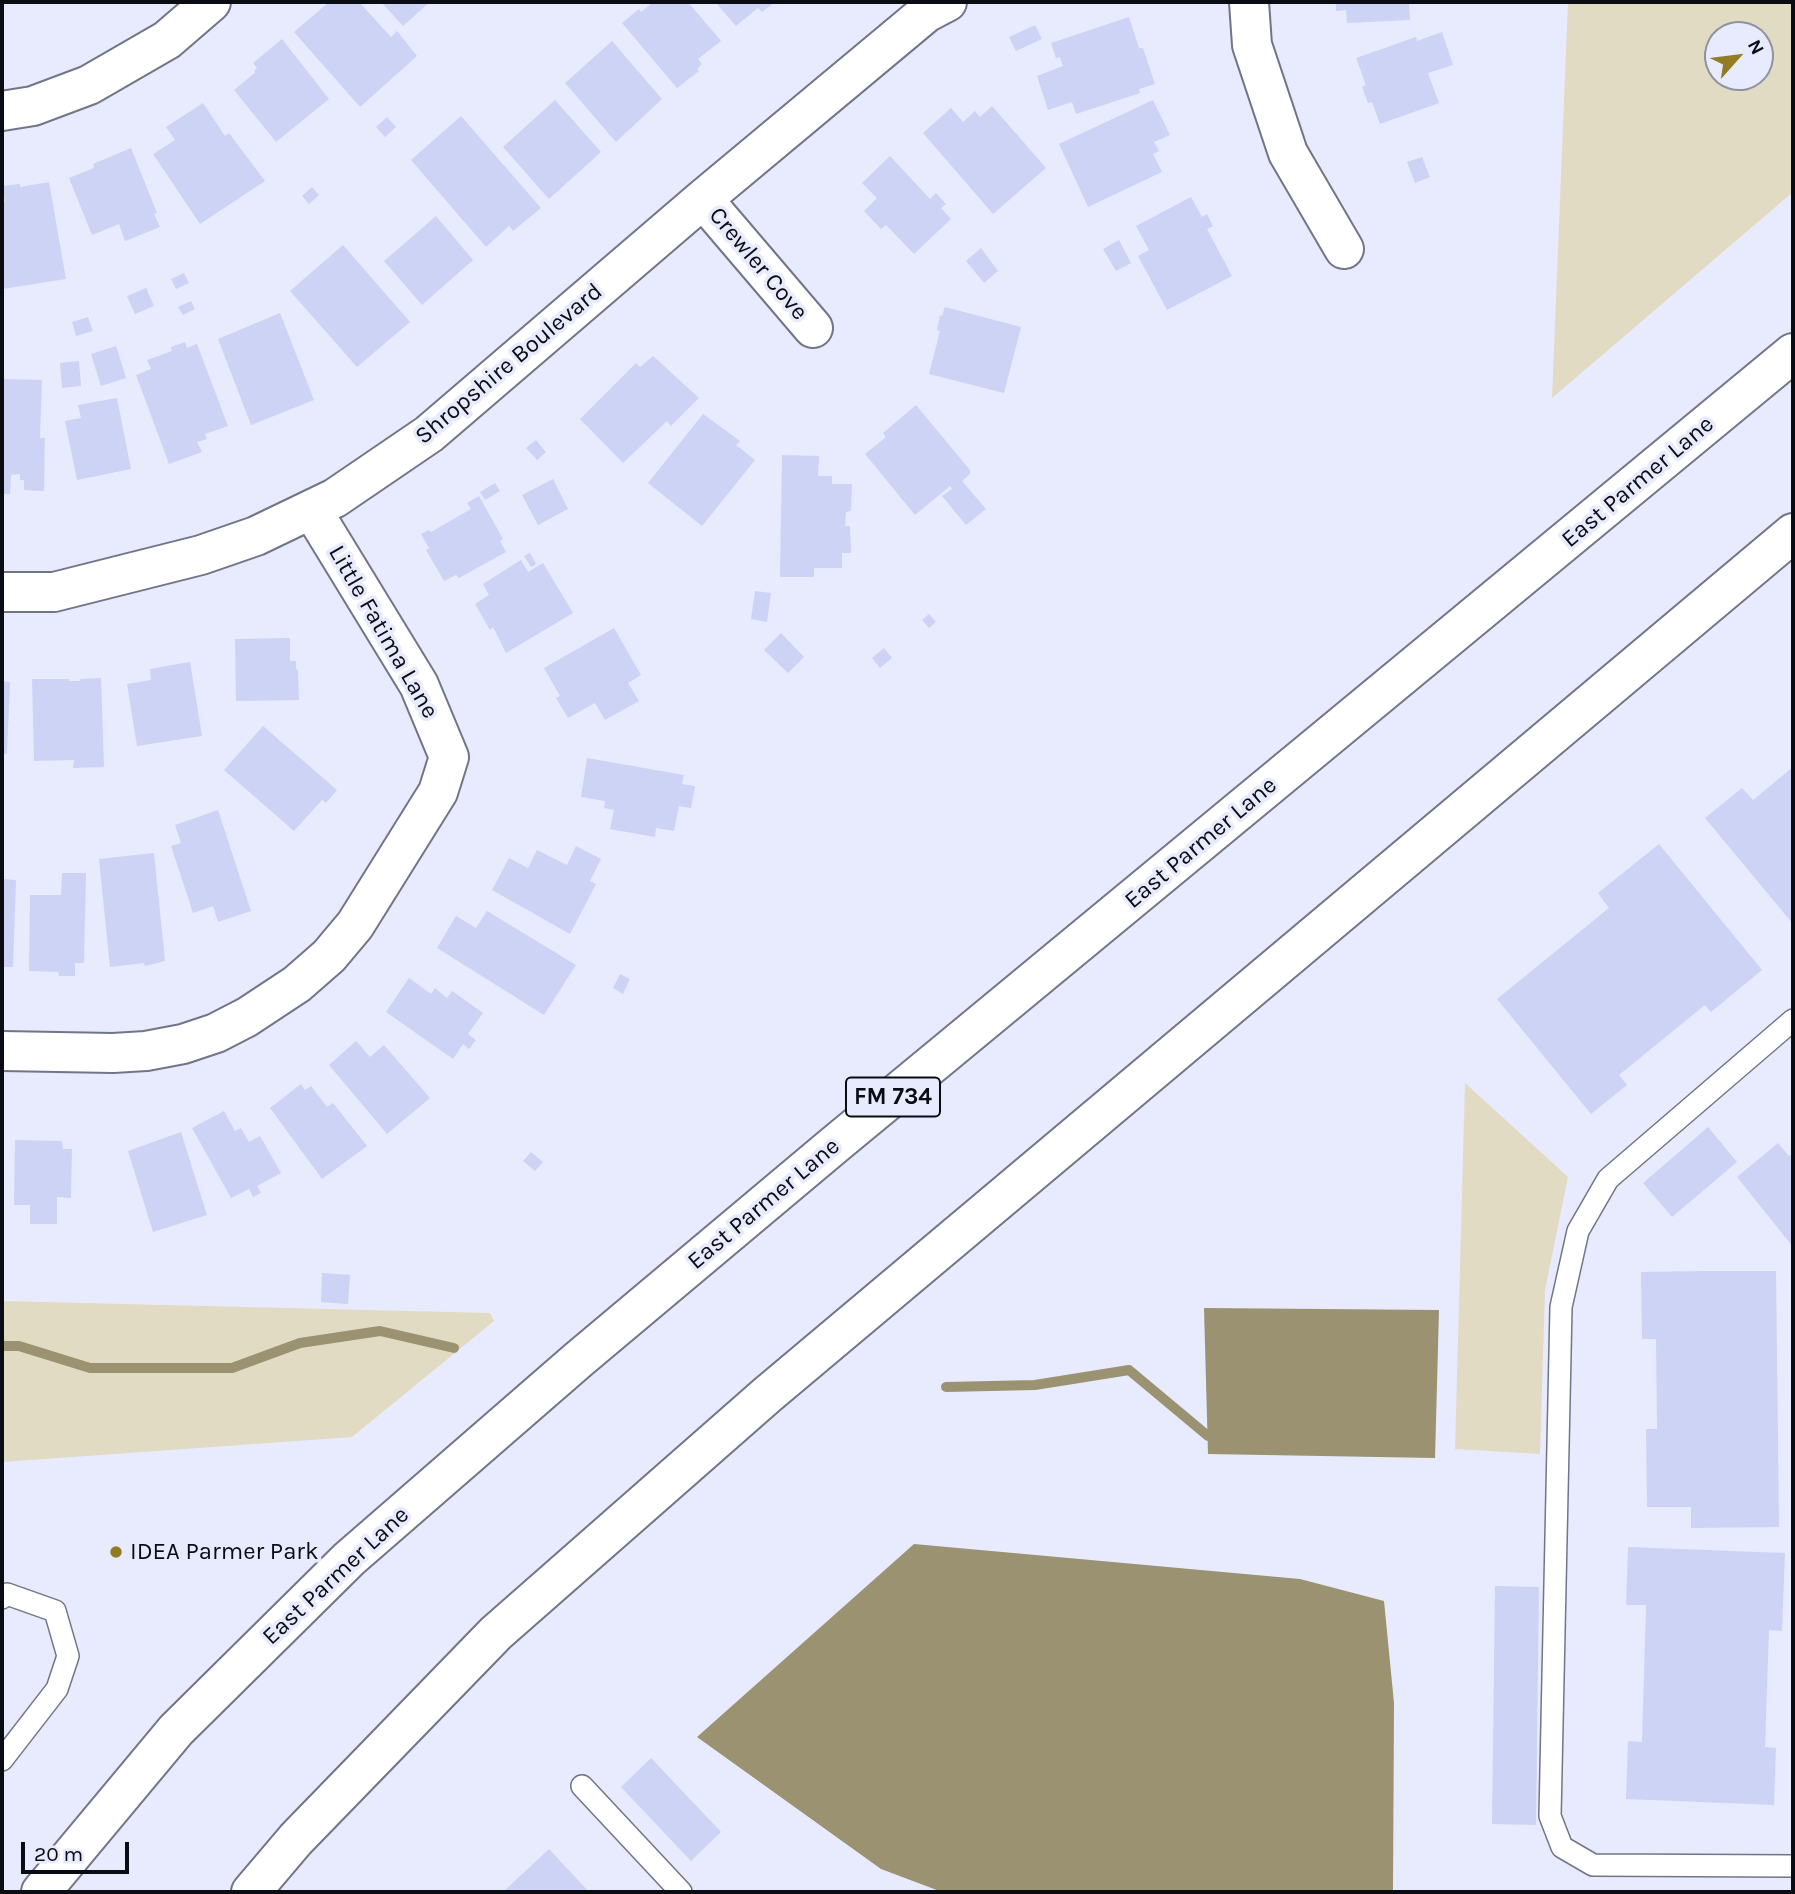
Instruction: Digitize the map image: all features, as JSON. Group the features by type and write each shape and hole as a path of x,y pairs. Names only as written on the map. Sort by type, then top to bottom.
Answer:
{"main road":[{"path":"2,111 33,106 89,85 167,40 211,2"},
{"name":"Shropshire Boulevard","path":"2,592 54,592 201,555 256,536 312,510 366,478 429,434 703,199 926,13 947,2"},
{"path":"1249,2 1252,45 1288,153 1344,249"},
{"name":"Crewler Cove","path":"703,199 813,328"},
{"name":"East Parmer Lane","path":"41,1892 176,1730 349,1559 578,1360 833,1146 1793,353"},
{"name":"Little Fatima Lane","path":"2,1051 146,1051 183,1044 216,1033 256,1012 329,956 355,925 438,792 449,757 419,685 312,510"},
{"path":"251,1892 296,1839 496,1633 767,1395 1793,533"}],"lane":[{"path":"1793,1020 1608,1179 1578,1231 1561,1307 1550,1815 1562,1847 1593,1865 1793,1866"},
{"path":"2,1598 7,1594 55,1611 68,1656 57,1689 2,1760"},
{"path":"582,1786 681,1892"}],"shaded area":[{"path":"1568,2 1793,2 1793,192 1552,398"},
{"path":"1465,1083 1568,1177 1545,1290 1540,1454 1455,1449"},
{"path":"2,1301 490,1313 494,1321 352,1437 2,1462"},
{"path":"1204,1308 1439,1310 1435,1458 1208,1454"},
{"path":"914,1544 1300,1579 1384,1601 1394,1703 1393,1892 942,1892 881,1869 697,1737"}],"building":[{"path":"329,2 359,2 391,37 397,31 417,56 360,107 294,32"},
{"path":"381,2 430,2 403,26"},
{"path":"653,2 688,2 721,41 698,59 702,64 697,69 699,71 677,88 622,23"},
{"path":"715,2 775,2 762,12 758,8 736,26"},
{"path":"1336,2 1409,2 1410,20 1347,23 1346,10 1336,11"},
{"path":"1129,17 1155,84 1139,89 1140,93 1076,114 1072,102 1048,110 1037,76 1063,66 1060,57 1056,58 1051,43"},
{"path":"1035,25 1042,39 1016,51 1009,37"},
{"path":"1442,32 1453,65 1428,73 1439,103 1380,124 1372,102 1368,103 1362,87 1366,85 1356,58 1416,37 1417,41"},
{"path":"282,39 329,99 276,142 234,90 256,72 254,71 257,68 253,63"},
{"path":"612,41 662,99 616,142 565,83"},
{"path":"555,100 601,152 549,199 503,147"},
{"path":"1153,100 1170,135 1154,142 1159,151 1153,154 1162,172 1088,207 1059,144"},
{"path":"203,103 225,136 229,133 265,181 200,224 153,154 175,140 166,127"},
{"path":"992,106 1046,168 993,214 923,133 951,108 963,122 975,111 980,117"},
{"path":"461,116 541,208 513,231 509,226 486,247 411,160"},
{"path":"387,117 396,127 385,137 376,127"},
{"path":"131,148 160,227 125,241 119,224 92,235 69,178 94,168 93,164"},
{"path":"890,156 930,199 936,193 946,204 941,208 951,219 914,254 886,225 881,229 864,211 877,198 862,183"},
{"path":"1422,157 1430,177 1415,183 1407,162"},
{"path":"49,182 66,279 2,289 2,203 5,202 2,186 20,184 20,187"},
{"path":"312,187 319,195 309,204 302,196"},
{"path":"1191,197 1202,217 1207,214 1213,226 1207,229 1232,276 1167,310 1138,256 1149,250 1136,226"},
{"path":"436,216 473,260 422,305 384,261"},
{"path":"1119,240 1131,263 1116,271 1103,249"},
{"path":"343,245 410,322 357,367 290,291"},
{"path":"981,248 998,271 984,283 966,261"},
{"path":"184,273 189,283 176,289 171,279"},
{"path":"146,288 154,306 135,314 127,296"},
{"path":"191,301 195,309 183,315 178,307"},
{"path":"945,307 1021,327 1004,393 929,374 940,331 937,330 940,315 942,316"},
{"path":"280,313 314,400 251,425 218,339"},
{"path":"88,317 93,331 76,336 72,322"},
{"path":"185,342 187,348 197,344 228,426 205,434 207,439 197,442 202,452 169,464 136,375 151,369 147,360 172,351 171,347"},
{"path":"116,346 126,378 101,386 91,354"},
{"path":"653,356 699,398 671,426 667,421 623,463 580,419 636,363 640,367"},
{"path":"79,361 81,386 62,388 60,363"},
{"path":"2,379 42,380 40,438 45,438 44,491 24,490 24,480 20,480 20,474 11,475 10,494 2,494"},
{"path":"117,398 131,469 77,480 65,421 81,418 78,405"},
{"path":"916,405 970,470 970,474 962,481 986,509 966,525 942,496 952,489 950,486 915,515 865,454 886,437 883,433"},
{"path":"703,414 740,441 736,445 755,460 702,526 648,483"},
{"path":"536,440 546,452 537,460 526,448"},
{"path":"782,455 819,456 818,476 832,476 832,484 852,484 851,511 846,512 845,526 850,526 851,553 842,553 842,568 814,568 814,577 780,577"},
{"path":"553,479 568,509 538,525 522,495"},
{"path":"495,483 500,491 485,500 480,492"},
{"path":"479,496 503,539 500,541 506,552 459,578 456,575 444,581 426,550 429,548 421,534 429,530 431,532 471,509 467,503"},
{"path":"530,553 536,564 531,567 524,556"},
{"path":"521,560 528,572 543,563 573,613 506,653 493,627 490,630 475,604 489,595 483,584"},
{"path":"755,591 771,593 767,622 751,619"},
{"path":"929,614 936,622 929,628 922,620"},
{"path":"614,628 641,675 628,683 639,701 605,720 595,703 568,718 556,698 560,696 544,668"},
{"path":"781,633 804,657 788,673 764,650"},
{"path":"290,638 290,661 296,661 298,670 299,700 236,701 235,639"},
{"path":"884,648 892,658 880,668 872,658"},
{"path":"190,662 202,736 137,746 127,684 151,680 150,669"},
{"path":"101,678 104,767 73,768 74,760 34,761 32,679 80,681"},
{"path":"2,681 10,682 7,753 4,754 2,753"},
{"path":"263,726 337,790 326,803 322,800 294,831 224,770"},
{"path":"587,758 684,775 682,784 695,786 691,808 679,806 674,831 656,828 655,837 610,829 614,810 604,808 605,801 581,797"},
{"path":"1793,767 1793,924 1705,818 1742,788 1753,800"},
{"path":"218,810 251,911 218,922 213,906 193,913 171,846 181,843 175,825"},
{"path":"1659,844 1762,970 1711,1012 1705,1005 1619,1075 1627,1085 1591,1114 1497,999 1609,908 1598,893"},
{"path":"576,846 601,859 590,881 596,884 570,934 492,890 509,858 528,868 537,850 567,865"},
{"path":"154,853 165,961 145,966 144,963 110,967 99,859"},
{"path":"62,873 86,873 84,963 75,963 75,976 59,976 58,972 29,971 30,895 61,895"},
{"path":"2,879 16,880 13,967 2,967"},
{"path":"487,911 576,965 544,1015 437,948 456,916 476,928"},
{"path":"620,974 630,979 623,994 613,988"},
{"path":"409,978 431,994 435,988 447,998 452,991 483,1013 468,1034 476,1040 469,1049 463,1044 453,1059 386,1012"},
{"path":"356,1041 370,1057 384,1045 430,1098 387,1134 329,1065"},
{"path":"301,1084 305,1090 311,1086 327,1107 333,1103 367,1146 322,1179 270,1108"},
{"path":"224,1111 235,1131 241,1128 249,1142 260,1136 281,1173 257,1186 261,1193 253,1197 249,1189 231,1198 192,1128"},
{"path":"1708,1127 1737,1162 1672,1217 1643,1183"},
{"path":"181,1132 207,1215 153,1232 128,1151"},
{"path":"15,1140 62,1141 63,1149 72,1149 71,1198 57,1197 57,1224 30,1224 30,1205 14,1205"},
{"path":"1778,1143 1789,1156 1793,1153 1793,1247 1737,1177"},
{"path":"531,1152 543,1162 535,1171 523,1161"},
{"path":"1776,1271 1779,1527 1691,1528 1691,1507 1647,1507 1646,1429 1657,1429 1656,1339 1642,1339 1641,1272"},
{"path":"322,1273 350,1275 348,1304 321,1302"},
{"path":"1628,1547 1785,1553 1782,1631 1769,1630 1765,1747 1776,1748 1774,1805 1626,1799 1628,1741 1642,1742 1646,1605 1626,1605"},
{"path":"1495,1586 1539,1587 1536,1825 1492,1824"},
{"path":"651,1758 721,1832 691,1861 621,1787"},
{"path":"549,1849 589,1892 503,1892"}],"waterway":[{"path":"2,1346 19,1346 90,1368 232,1368 300,1343 380,1331 454,1348"},
{"path":"946,1387 1035,1385 1129,1370 1208,1436"}],"place":[{"name":"IDEA Parmer Park","path":"116,1552"}]}
